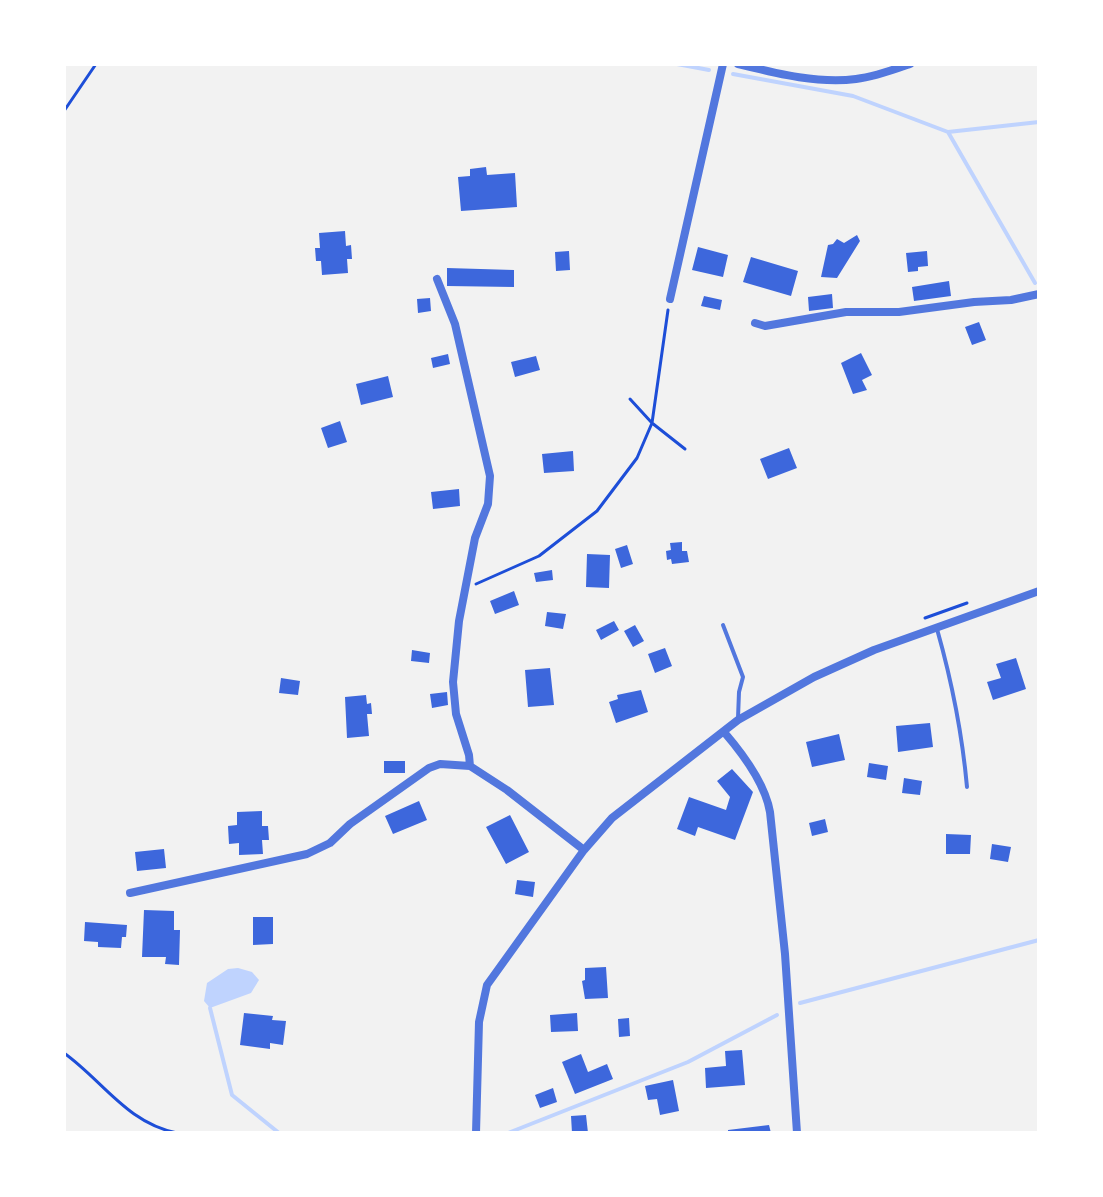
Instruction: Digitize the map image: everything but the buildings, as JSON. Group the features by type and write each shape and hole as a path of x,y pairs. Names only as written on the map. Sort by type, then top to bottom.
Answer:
{"street":[{"path":"670,299 723,64"},
{"path":"738,64 821,80 842,80 859,79 910,64"},
{"path":"437,279 455,324 490,476 488,504 475,538 465,590 453,682 456,714 470,766"},
{"path":"755,323 765,326 846,312 899,312 1039,294"},
{"path":"476,1133 479,1022 487,985 584,850 612,818 738,720 814,677 936,626 1039,591"},
{"path":"724,732 740,751 768,802 770,812 785,954 797,1133"},
{"path":"130,893 307,854 330,843 350,824 429,768 440,764 470,766 507,790 584,850"}],"lane":[{"path":"723,625 743,677 738,720"},
{"path":"936,626 954,687 967,787"}],"path":[{"path":"64,111 96,64"},
{"path":"465,590 539,556 597,511 637,458 652,423 670,299"},
{"path":"630,399 652,423 685,449"},
{"path":"64,1053 122,1105 155,1129 177,1133"}],"water":[{"path":"228,969 252,972 259,980 251,993 210,1008 204,1001 207,983"}],"waterway":[{"path":"677,64 709,70"},
{"path":"733,74 853,96 948,132 1035,283"},
{"path":"948,132 1039,122"},
{"path":"800,1003 1039,940"},
{"path":"210,1008 232,1095 279,1133"},
{"path":"508,1133 688,1062 777,1015"}]}
